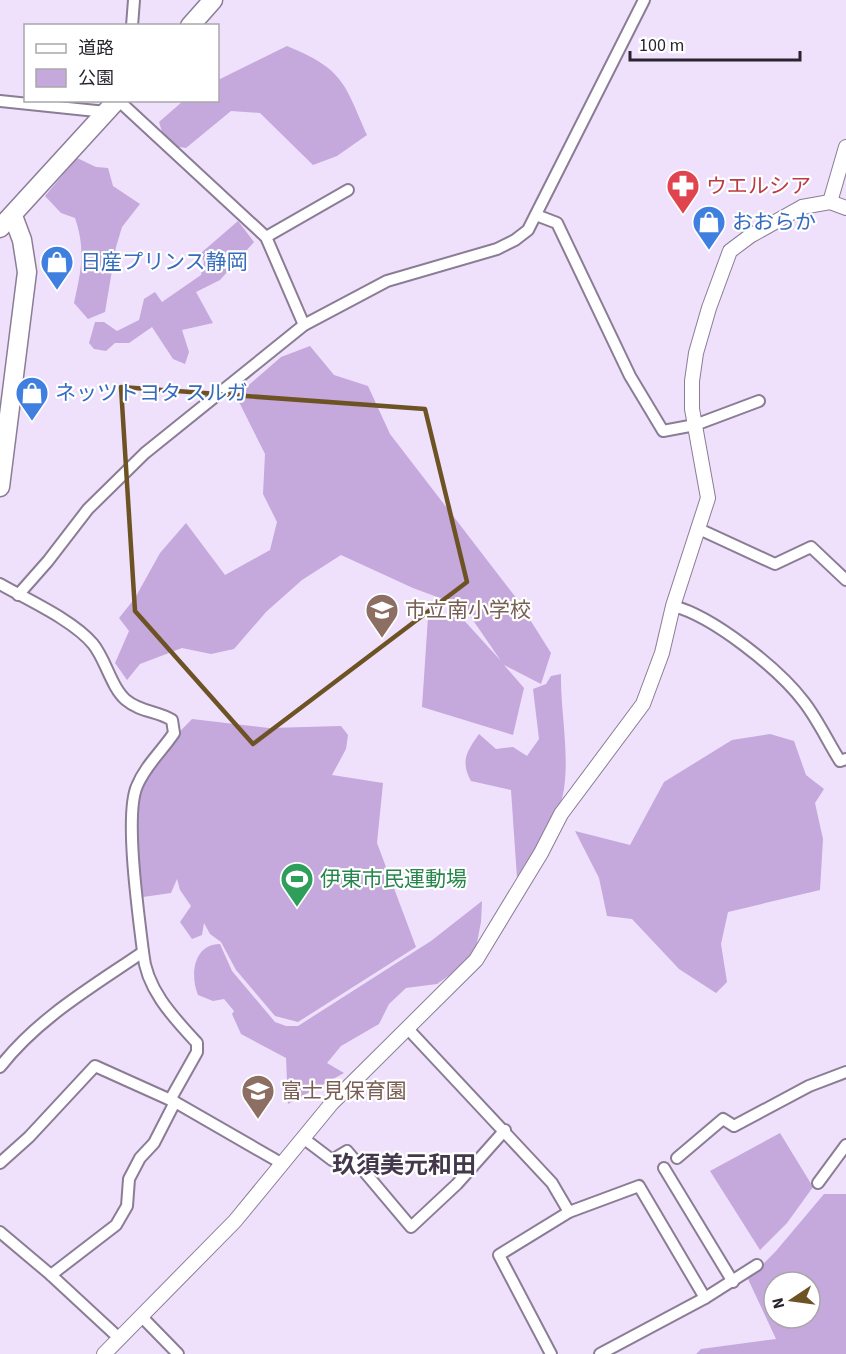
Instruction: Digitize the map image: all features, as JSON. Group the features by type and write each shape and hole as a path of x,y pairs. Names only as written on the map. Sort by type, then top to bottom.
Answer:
{"highway":[{"path":"192,24 213,0"},
{"path":"0,487 27,272 22,240 4,220 107,105"}],"street":[{"path":"132,24 134,0"},
{"path":"18,594 48,561 88,509 145,453 304,325 387,281 497,249 528,230 605,82 644,0"},
{"path":"0,101 24,102"},
{"path":"27,102 107,105 266,237 304,325"},
{"path":"830,202 846,147"},
{"path":"266,237 348,190"},
{"path":"104,1354 235,1221 333,1103 476,960 541,853 561,814 643,704 662,653 673,606 708,498 695,425 692,381 696,353 730,252 750,236 802,207 830,202 846,208"},
{"path":"536,215 557,223 630,376 663,431 695,425 759,401"},
{"path":"699,530 775,564 811,547 846,580"},
{"path":"0,584 84,634 95,647 125,699 145,711 163,714 172,720 174,733 153,759 136,788 133,834 144,964 167,1010 197,1043 198,1052 154,1143 140,1158 129,1179 127,1206 116,1225 51,1275"},
{"path":"673,606 687,609 715,624 780,676 805,704 844,763"},
{"path":"0,1067 16,1046 47,1018 143,952"},
{"path":"408,1029 505,1130 552,1183 569,1212"},
{"path":"0,1163 29,1137 95,1065 173,1101 281,1163"},
{"path":"677,1158 723,1119 734,1126 809,1086 846,1072"},
{"path":"303,1138 332,1160 347,1151 411,1227 457,1184 505,1130"},
{"path":"818,1184 846,1145"},
{"path":"664,1168 733,1282"},
{"path":"551,1354 499,1255 569,1212 639,1186 705,1298"},
{"path":"0,1232 51,1275 119,1338"},
{"path":"600,1354 705,1298 757,1265"},
{"path":"141,1316 178,1354"}],"highlighted area":[{"path":"121,387 425,409 467,582 253,744 135,611"}],"green space":[{"path":"287,46 306,54 331,70 353,102 367,135 337,156 313,165 260,113 231,111 186,148 166,145 159,122 182,102 219,102 219,80"},
{"path":"77,158 96,167 108,168 113,186 140,204 122,227 116,247 105,312 88,319 74,303 81,260 80,240 75,218 61,213 45,196"},
{"path":"238,221 254,242 220,280 196,292 213,323 182,330 189,352 185,364 173,359 152,327 129,343 115,343 106,351 94,349 89,343 95,322 104,322 117,331 139,320 144,299 155,292 162,302 201,275 204,262 201,253"},
{"path":"310,346 334,375 368,386 390,434 517,599 551,653 541,684 504,665 524,688 513,735 422,707 428,617 461,617 501,661 464,607 413,588 341,555 302,580 266,612 234,649 211,654 182,648 140,664 127,680 115,663 129,631 119,618 135,598 160,553 186,523 225,575 270,550 277,522 263,494 265,454 236,396 281,357"},
{"path":"561,674 566,762 563,796 549,829 517,878 511,790 471,781 466,768 466,756 479,734 496,749 513,747 527,756 539,739 533,689 546,684 551,676"},
{"name":"伊東市民運動場","path":"192,719 269,728 341,726 348,735 346,749 332,775 383,783 377,843 416,947 298,1022 275,1016 236,970 221,942 210,934 204,923 202,935 192,939 180,922 191,906 180,890 177,879 171,893 136,898 133,815 153,759"},
{"path":"770,734 794,741 806,775 824,789 815,803 823,839 820,890 728,912 721,944 727,982 716,993 679,969 632,919 607,916 599,878 575,831 630,845 664,782 732,740"},
{"path":"482,901 481,922 474,958 437,984 406,988 389,1004 379,1024 341,1046 327,1063 344,1073 288,1104 286,1058 241,1034 232,1014 234,1011 224,999 213,1001 198,995 194,971 199,955 211,945 220,944 232,971 275,1022 286,1026 298,1026 431,941"},
{"path":"780,1133 813,1187 787,1223 760,1250 710,1171"},
{"path":"824,1194 846,1194 846,1354 696,1354 701,1349 776,1339 772,1330 822,1330 822,1270 762,1270 762,1309 748,1279 776,1251"}],"place":[{"name":"ウエルシア","path":"683,215"},
{"name":"おおらか","path":"709,251"},
{"name":"日産プリンス静岡","path":"57,291"},
{"name":"ネッツトヨタ スルガ","path":"32,422"},
{"name":"市立南小学校","path":"382,639"},
{"name":"伊東市民運動場","path":"297,908"},
{"name":"富士見保育園","path":"258,1120"}],"district":[{"name":"玖須美元和田","path":"404,1165"}]}
